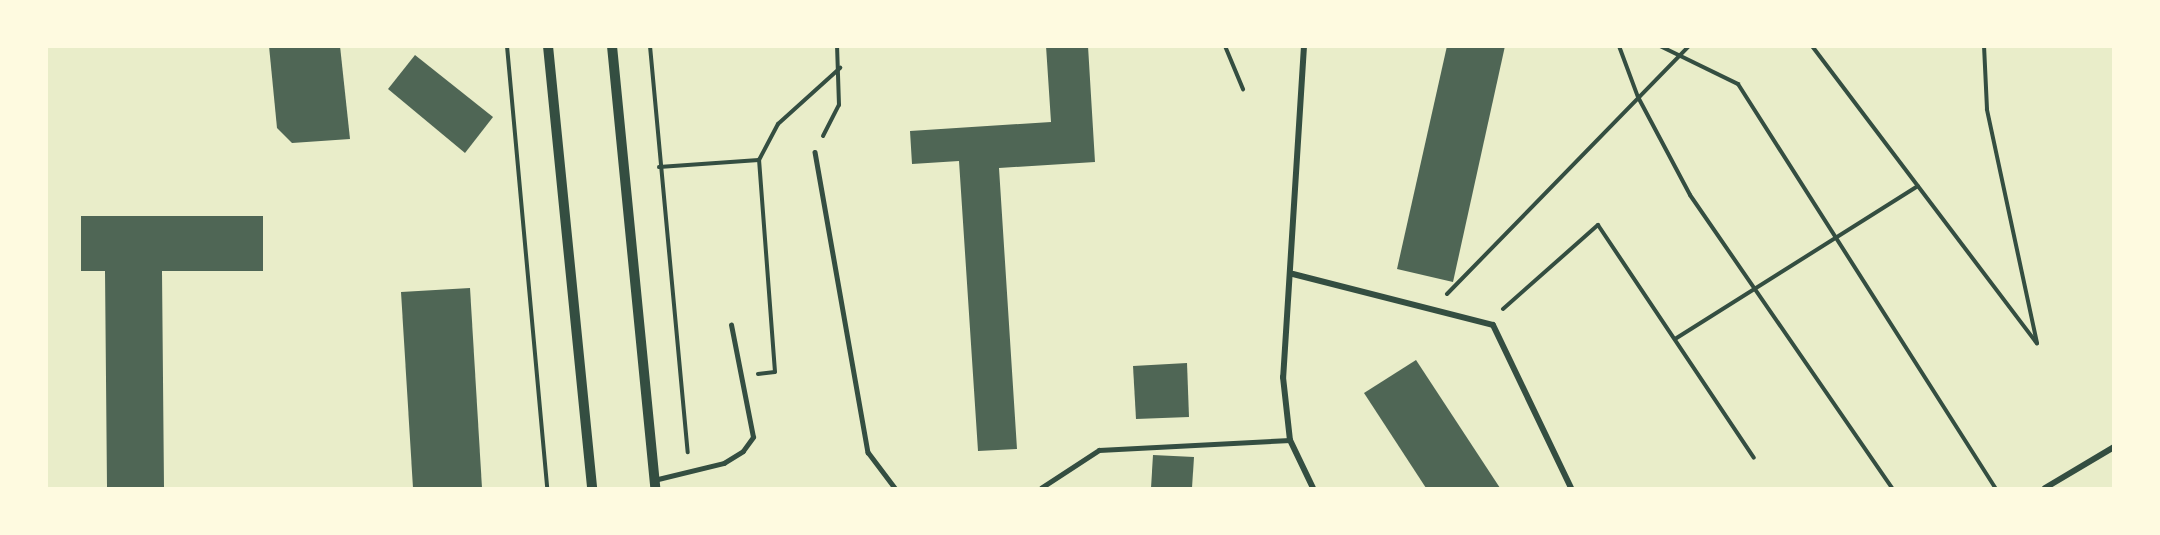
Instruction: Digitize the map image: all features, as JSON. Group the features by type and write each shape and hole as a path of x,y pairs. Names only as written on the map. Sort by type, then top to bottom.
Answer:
{"street":[{"path":"548,46 592,489"},
{"path":"612,46 654,484"},
{"path":"1304,46 1293,274 1283,377 1290,440 1312,489"},
{"path":"1293,274 1493,325 1513,363 1570,489"},
{"path":"2045,489 2114,447"}],"lane":[{"path":"814,152 868,452 895,489"},
{"path":"654,484 724,462 743,451 753,436 743,376 731,325"},
{"path":"1041,489 1099,450 1290,440"}],"path":[{"path":"507,46 547,489"},
{"path":"650,46 659,167 690,473"},
{"path":"814,152 839,105 840,68 837,46"},
{"path":"1225,46 1243,89"},
{"path":"1619,46 1638,97 1690,195 1758,288 1892,489"},
{"path":"1660,46 1738,84 1995,489"},
{"path":"1432,310 1689,46"},
{"path":"1812,46 2037,342 1991,131 1984,46"},
{"path":"743,376 775,372 759,160 778,124 840,68"},
{"path":"659,167 759,160"},
{"path":"1675,339 1837,240 1918,185"},
{"path":"1486,324 1598,225 1754,458"}],"building":[{"path":"269,46 340,46 350,139 292,143 277,128"},
{"path":"1046,46 1088,46 1095,162 999,168 1017,449 978,451 959,161 912,164 910,131 1051,122"},
{"path":"1447,46 1505,46 1453,282 1397,269"},
{"path":"415,55 493,117 465,153 388,89"},
{"path":"81,216 263,216 263,271 162,271 164,488 107,488 105,271 81,271"},
{"path":"470,288 482,488 413,488 401,292"},
{"path":"1416,360 1500,488 1426,488 1364,393"},
{"path":"1187,363 1189,417 1136,419 1133,366"},
{"path":"1153,455 1194,457 1192,488 1151,488"}]}
